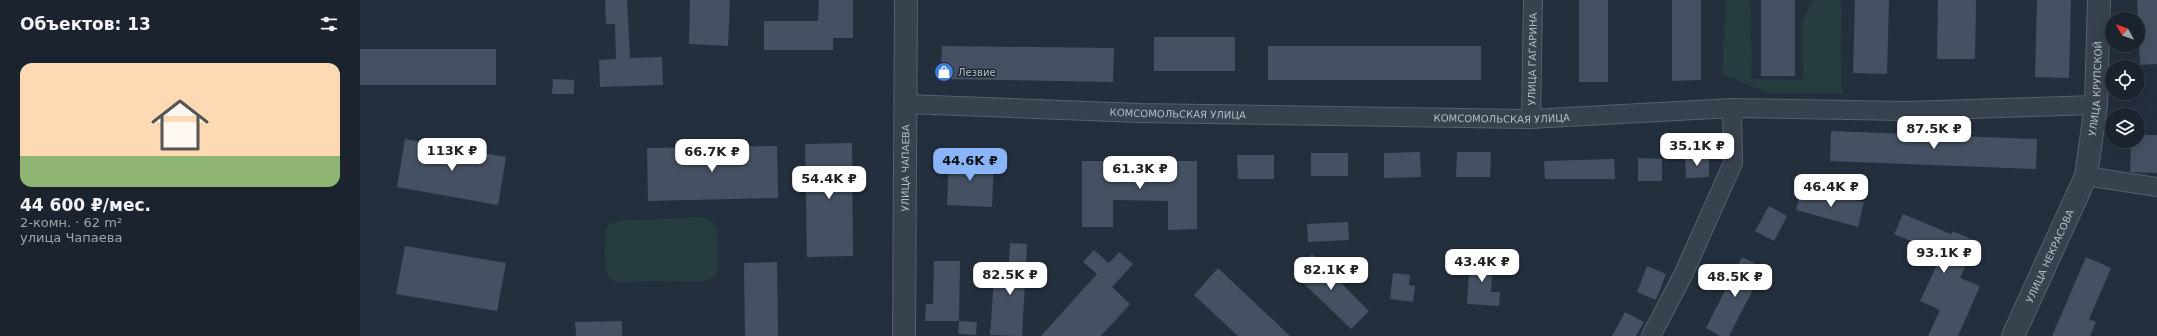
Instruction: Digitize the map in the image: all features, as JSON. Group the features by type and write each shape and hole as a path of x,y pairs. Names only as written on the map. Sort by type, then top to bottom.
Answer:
{"street":[{"name":"УЛИЦА ЧАПАЕВА","path":"904,336 906,0"},
{"name":"УЛИЦА ГАГАРИНА","path":"1531,119 1533,0"},
{"name":"УЛИЦА КРУПСКОЙ","path":"2086,176 2096,105 2099,0"},
{"name":"КОМСОМОЛЬСКАЯ УЛИЦА","path":"906,104 1140,113 1531,119 1732,108 1905,111 2096,105"},
{"path":"1651,336 1683,275 1734,163 1732,108"},
{"path":"2086,176 2157,187"},
{"name":"УЛИЦА НЕКРАСОВА","path":"2013,336 2086,176"}],"green space":[{"path":"1726,0 1750,0 1752,79 1803,80 1802,22 1813,0 1841,0 1842,93 1768,93 1722,74"},
{"path":"703,217 713,222 717,231 718,270 715,276 705,281 617,282 608,277 605,239 606,230 611,224 618,221"}],"building":[{"path":"605,0 627,0 630,58 662,57 663,85 600,87 599,60 616,59 615,24 606,24"},
{"path":"690,0 730,0 728,46 689,44"},
{"path":"819,0 853,0 853,38 833,38 833,50 764,50 764,21 818,21"},
{"path":"1579,0 1608,0 1608,82 1579,82"},
{"path":"1672,0 1701,0 1701,80 1672,81"},
{"path":"1761,0 1795,0 1795,76 1761,76"},
{"path":"1855,0 1889,0 1887,74 1853,73"},
{"path":"1938,0 1976,0 1975,59 1937,59"},
{"path":"2037,0 2071,0 2069,78 2035,77"},
{"path":"2137,0 2157,0 2157,64 2145,65 2145,60 2140,60 2139,52 2145,52 2145,12 2138,12"},
{"path":"1154,37 1235,37 1235,71 1154,71"},
{"path":"942,46 1114,48 1113,82 941,79"},
{"path":"1268,46 1481,46 1481,80 1268,80"},
{"path":"360,49 496,49 496,85 360,85"},
{"path":"553,79 574,80 574,94 552,94"},
{"path":"1831,131 2037,139 2036,169 1830,161"},
{"path":"2145,135 2157,135 2157,173 2130,172 2131,148 2145,148"},
{"path":"405,139 506,157 498,205 397,187"},
{"path":"852,143 853,256 807,257 805,144"},
{"path":"777,146 778,198 648,201 647,148"},
{"path":"1420,152 1421,177 1384,178 1384,153"},
{"path":"1457,152 1491,152 1490,177 1456,177"},
{"path":"1311,153 1348,153 1348,176 1311,176"},
{"path":"1237,155 1274,155 1274,179 1238,179"},
{"path":"949,157 994,159 992,207 947,205"},
{"path":"1685,157 1709,157 1709,177 1686,178"},
{"path":"1638,158 1662,159 1662,181 1638,181"},
{"path":"1614,159 1615,179 1545,179 1544,161"},
{"path":"1082,161 1197,161 1197,229 1168,230 1168,201 1113,200 1113,227 1082,227"},
{"path":"1801,190 1843,200 1844,198 1864,202 1858,227 1796,210"},
{"path":"1769,206 1787,216 1774,241 1755,231"},
{"path":"1903,214 1951,234 1952,231 1976,241 1960,278 1980,286 1958,336 1928,336 1940,310 1920,301 1942,254 1894,234"},
{"path":"1348,222 1349,240 1308,242 1307,224"},
{"path":"1010,243 1027,244 1022,336 990,335 994,279 1008,279"},
{"path":"405,246 506,263 497,311 396,294"},
{"path":"1094,250 1109,263 1119,252 1133,264 1112,287 1130,304 1101,336 1041,336 1097,274 1083,262"},
{"path":"1312,254 1369,311 1351,329 1293,273"},
{"path":"1470,257 1493,258 1491,292 1500,292 1499,306 1467,304"},
{"path":"1742,257 1764,268 1729,336 1720,336 1706,328"},
{"path":"2086,257 2111,268 2089,319 2096,322 2090,336 2052,336"},
{"path":"934,261 960,261 959,321 925,321 926,304 933,304"},
{"path":"777,262 778,336 745,336 744,263"},
{"path":"1647,266 1666,274 1656,300 1637,292"},
{"path":"1218,268 1290,336 1238,336 1194,295"},
{"path":"1393,273 1410,275 1409,285 1415,286 1413,302 1390,299"},
{"path":"1625,312 1644,322 1636,336 1612,336"},
{"path":"622,321 622,336 576,336 575,322"},
{"path":"959,321 977,322 976,335 958,334"}],"place":[{"name":"Лезвие","path":"944,72"}]}
